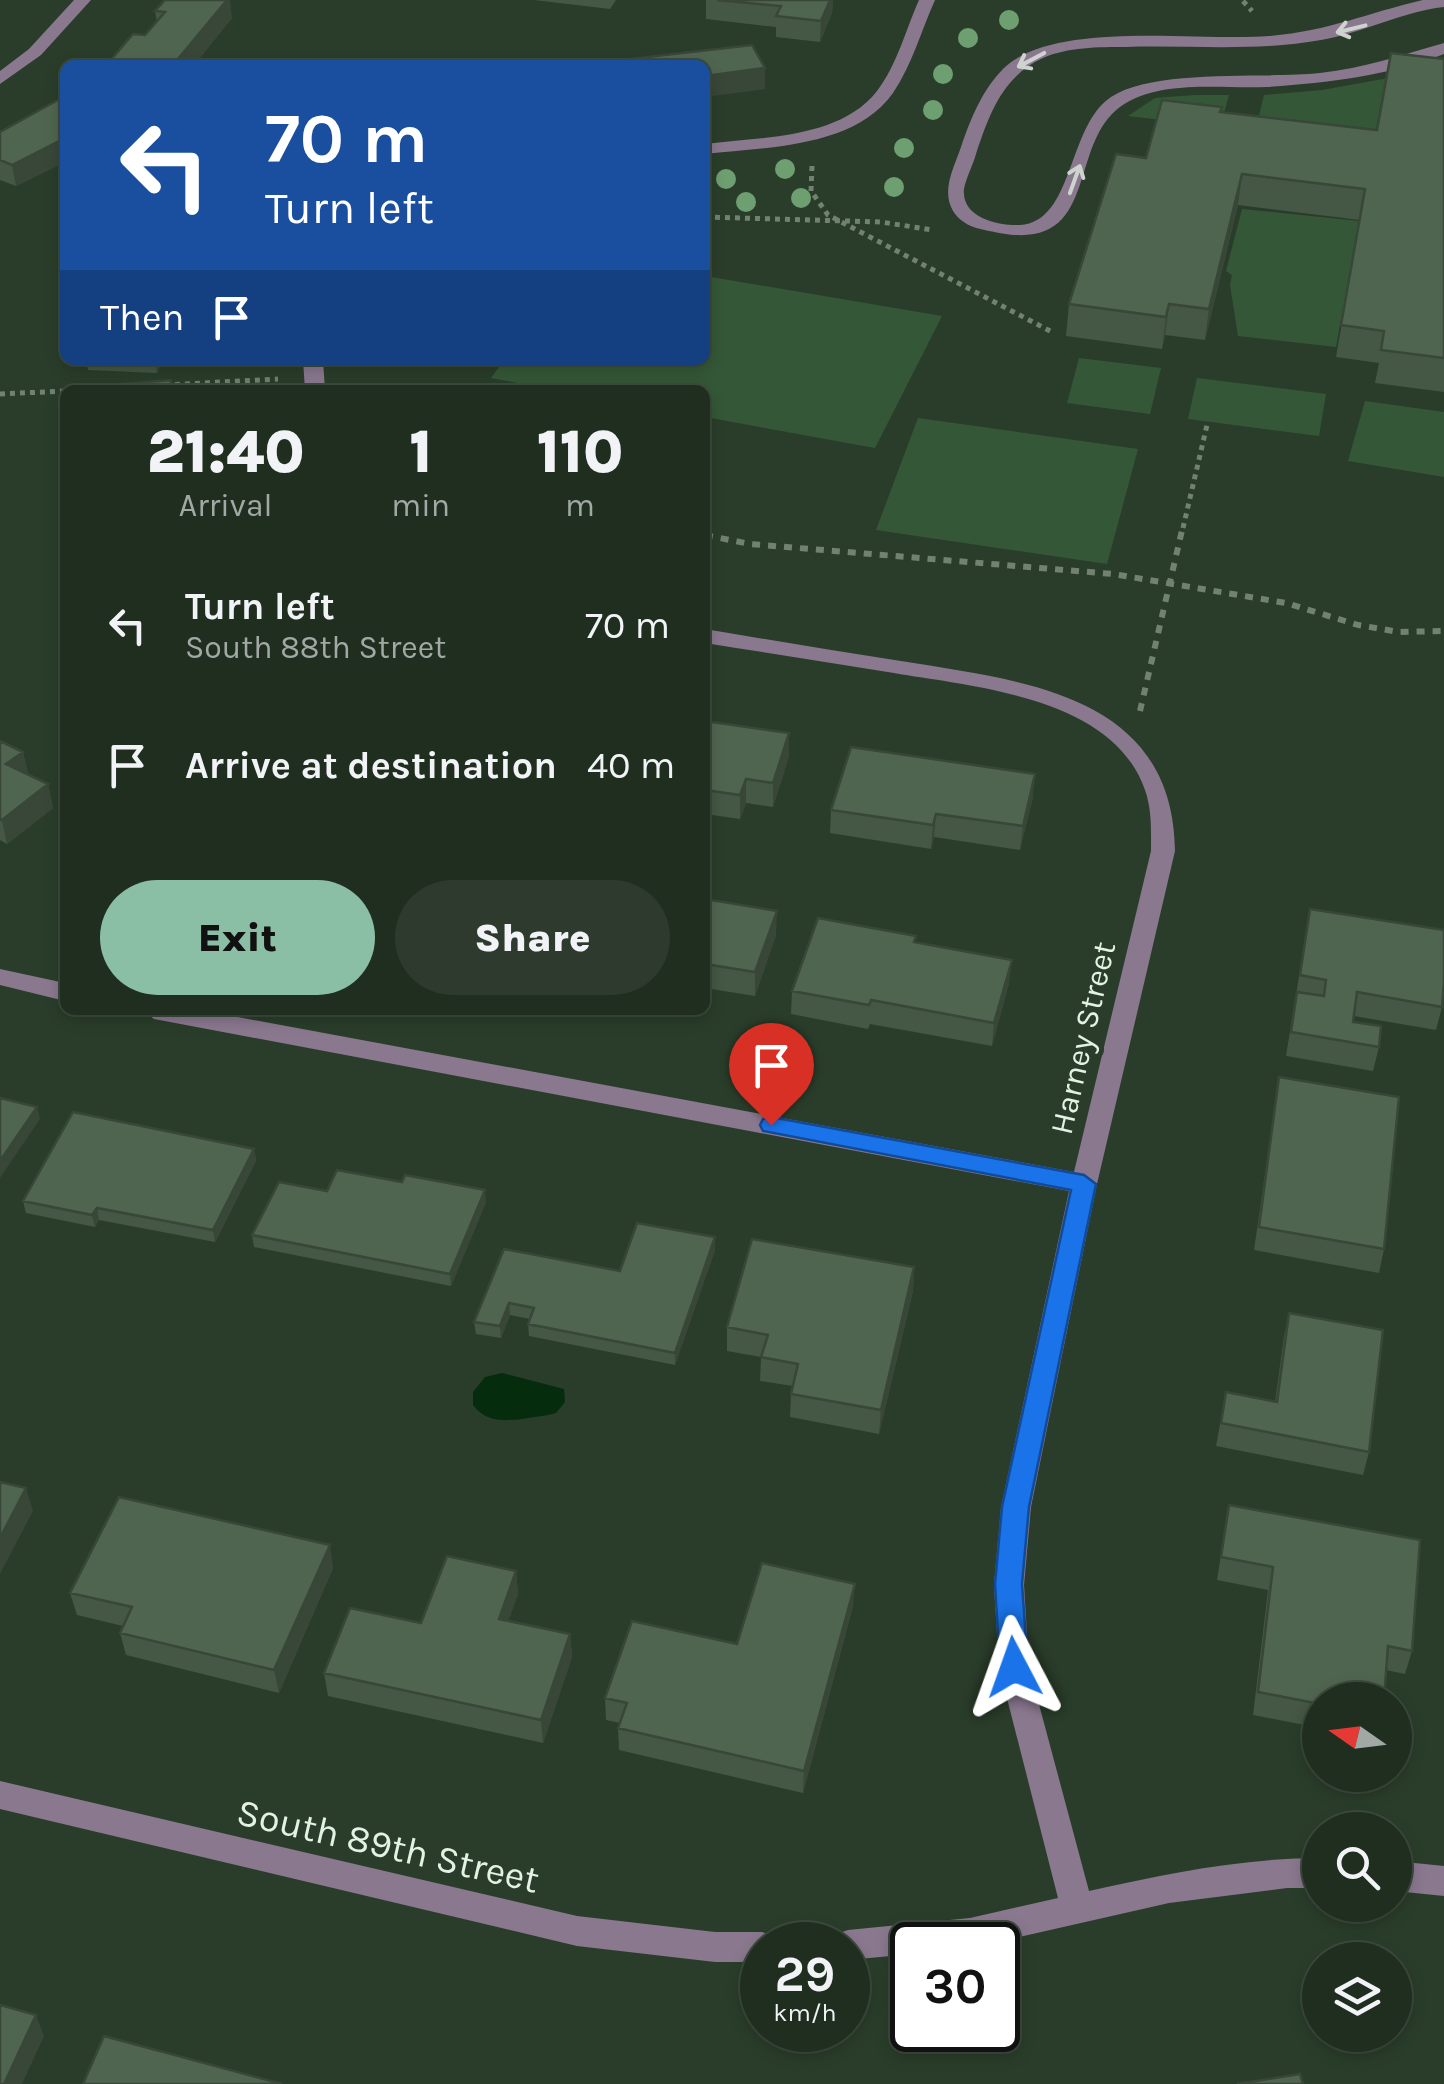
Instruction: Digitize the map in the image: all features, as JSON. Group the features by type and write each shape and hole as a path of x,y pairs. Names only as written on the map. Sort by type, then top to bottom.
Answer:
{"street":[{"path":"0,79 35,52 83,0"},
{"path":"710,148 809,134 862,114 885,94 927,0"},
{"path":"1444,2 1402,10 1354,30 1319,36 1229,44 1084,41 1044,53 1017,68 994,89 954,191 957,206 969,220 985,225 1016,230 1035,229 1051,222 1064,208 1096,122 1105,108 1137,92 1336,75 1386,66 1444,48"},
{"name":"Harney Street","path":"710,637 1026,688 1076,707 1117,735 1140,758 1158,790 1166,823 1164,850 1084,1184 1016,1507 1008,1584 1014,1667 1077,1907"},
{"path":"0,977 60,991"},
{"path":"181,1015 1084,1184"},
{"name":"South 89th Street","path":"0,1795 577,1932 740,1948"},
{"path":"870,1944 970,1933 1189,1885 1302,1873"},
{"path":"1412,1878 1444,1881"}],"path":[{"path":"816,156 808,180 828,215 1052,332"},
{"path":"710,217 839,220 938,230"},
{"path":"177,385 284,379"},
{"path":"0,394 60,391"},
{"path":"1117,735 1137,723 1207,425"},
{"path":"710,536 750,544 1171,582 1286,603 1358,625 1399,632 1444,631"}],"shaded area":[{"path":"1394,77 1441,86 1385,80 1373,146 1255,132 1264,95 1322,90"},
{"path":"1229,95 1220,127 1128,116 1155,98"},
{"path":"1242,209 1359,221 1336,347 1238,336 1232,275 1226,271"},
{"path":"710,277 942,316 875,448 710,418 710,385 529,385 491,378 500,365 710,365"},
{"path":"1079,358 1161,368 1150,414 1067,403"},
{"path":"1197,378 1326,394 1319,436 1188,419"},
{"path":"1365,401 1444,412 1444,477 1348,461"},
{"path":"918,418 1138,449 1107,564 876,530"},
{"path":"502,1373 564,1389 565,1402 556,1413 548,1415 507,1420 488,1417 473,1405 473,1392 485,1377"}],"building":[{"path":"165,0 227,0 177,60 111,60 133,34 145,35 165,12 155,11"},
{"path":"717,0 830,0 821,21 776,16 781,6"},
{"path":"752,45 765,68 710,75 710,60 621,60"},
{"path":"1391,53 1444,59 1444,358 1381,350 1384,331 1341,325 1365,189 1242,174 1209,309 1169,304 1166,317 1069,304 1116,154 1146,158 1162,100 1222,107 1220,112 1377,130"},
{"path":"60,99 60,141 12,165 0,160 0,132"},
{"path":"171,380 171,385 110,385"},
{"path":"710,722 789,733 773,783 746,779 740,795 710,791"},
{"path":"0,741 23,752 6,764 48,784 2,820 0,819"},
{"path":"851,747 1035,774 1023,826 936,814 933,825 831,810"},
{"path":"710,900 777,911 755,972 710,965"},
{"path":"1310,909 1444,930 1442,1007 1357,992 1353,1022 1381,1026 1379,1047 1291,1032 1297,992 1324,996 1326,980 1300,975"},
{"path":"818,918 916,936 914,942 1012,960 994,1023 871,1000 869,1005 792,991"},
{"path":"1279,1077 1399,1097 1384,1249 1259,1227"},
{"path":"0,1098 37,1107 0,1161"},
{"path":"73,1112 254,1149 213,1230 97,1208 92,1215 23,1201"},
{"path":"337,1170 402,1182 405,1175 485,1190 450,1274 252,1235 279,1182 327,1191"},
{"path":"637,1223 715,1237 675,1353 528,1324 534,1308 509,1303 500,1326 474,1322 504,1249 620,1271"},
{"path":"752,1239 914,1267 881,1410 791,1394 798,1364 761,1357 768,1335 727,1327"},
{"path":"1289,1313 1383,1330 1369,1452 1221,1423 1226,1392 1277,1402"},
{"path":"0,1482 26,1488 0,1538"},
{"path":"119,1497 330,1545 274,1670 120,1633 132,1607 70,1593"},
{"path":"1229,1505 1420,1540 1412,1651 1388,1646 1385,1682 1302,1682 1302,1701 1258,1692 1273,1567 1221,1557"},
{"path":"447,1556 516,1571 499,1619 570,1634 541,1720 324,1673 350,1608 421,1623"},
{"path":"762,1563 855,1584 804,1771 618,1728 627,1703 605,1698 632,1621 737,1644"},
{"path":"0,2005 36,2015 4,2084 0,2084"},
{"path":"104,2036 282,2084 83,2084"},
{"path":"1300,2074 1303,2084 1237,2084"}],"route":[{"path":"771,1125 1084,1184 1016,1507 1008,1584 1014,1667"}]}
